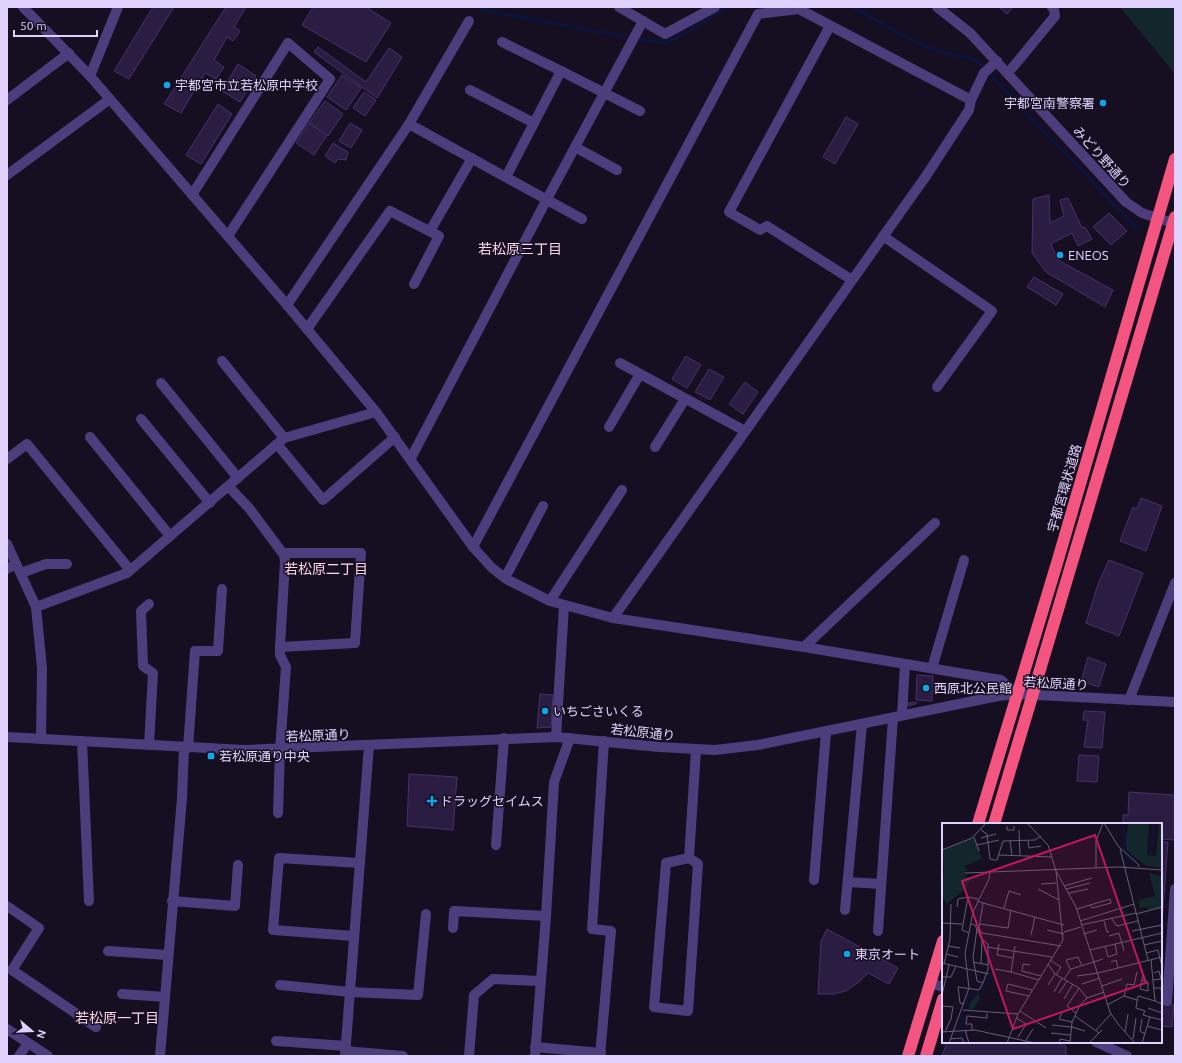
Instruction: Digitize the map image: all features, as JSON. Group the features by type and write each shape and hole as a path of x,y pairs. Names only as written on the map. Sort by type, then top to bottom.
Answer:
{"highway":[{"name":"宇都宮環状道路","path":"978,823 1147,257 1156,218 1175,159"},
{"path":"994,823 1174,220"},
{"path":"908,1056 942,944"},
{"path":"926,1056 942,1003"}],"street":[{"path":"23,7 90,76 288,305 376,412 411,458 473,547 492,568 505,578 550,601 613,618 804,647 1001,680 1017,694"},
{"path":"90,76 118,7"},
{"path":"618,7 665,34 715,7"},
{"name":"みどり野通り","path":"937,7 970,33 1126,202 1142,213 1156,218 1174,220"},
{"path":"1008,73 1055,16 1054,9 1052,7"},
{"path":"473,547 758,14 799,9 971,100"},
{"path":"288,305 409,124 468,21"},
{"path":"411,458 547,199 643,21"},
{"path":"830,26 729,212 760,230 767,226 852,280"},
{"path":"502,42 640,111"},
{"path":"192,195 288,44 330,78 228,236"},
{"path":"7,100 69,53"},
{"path":"613,618 926,176 969,110 971,100 984,73 996,61"},
{"path":"506,177 561,71"},
{"path":"470,90 534,123"},
{"path":"7,175 110,99"},
{"path":"409,124 582,219"},
{"path":"575,147 617,170"},
{"path":"430,231 472,158"},
{"path":"307,329 390,211 439,236 414,284"},
{"path":"883,236 992,311 937,387"},
{"path":"222,361 323,500 395,437"},
{"path":"620,363 745,432"},
{"path":"608,428 640,374"},
{"path":"161,383 238,478"},
{"path":"655,447 685,399"},
{"path":"36,607 130,570 281,441 376,412"},
{"path":"141,419 210,503"},
{"path":"90,437 170,536"},
{"path":"7,458 27,444 130,570"},
{"path":"229,487 249,508 283,553 285,560 285,588 280,655 286,667 280,749 278,813"},
{"path":"550,601 622,490"},
{"path":"505,578 543,506"},
{"path":"804,647 935,523"},
{"path":"7,544 15,569 36,607 42,668 41,739"},
{"path":"280,647 354,643 361,553 283,553"},
{"path":"932,668 964,560"},
{"path":"15,569 46,564 67,564"},
{"path":"1129,700 1175,583"},
{"path":"160,1056 172,901 195,651 218,651 222,589"},
{"path":"149,604 141,612 143,666 153,673 149,746"},
{"path":"556,738 564,606"},
{"path":"878,931 881,884 898,717 905,664"},
{"name":"若松原通り","path":"7,737 149,746 244,750 369,746 504,738 570,738 696,750 715,750 758,746 998,696 1017,694 1175,702"},
{"path":"845,910 862,724"},
{"path":"814,880 826,732"},
{"path":"496,845 504,738"},
{"path":"570,738 554,782 546,916 535,1052 600,1054 611,931 592,929 604,741"},
{"path":"82,741 89,901"},
{"path":"345,1051 369,746"},
{"path":"689,858 696,750"},
{"path":"354,936 274,930 278,858 360,863"},
{"path":"689,858 698,864 688,1011 654,1007 666,863 689,858"},
{"path":"172,901 235,906 238,865"},
{"path":"848,882 881,884"},
{"path":"1167,1001 1175,889"},
{"path":"7,906 39,928 12,970 96,1027"},
{"path":"453,928 454,911 546,916"},
{"path":"280,985 350,992 418,995 426,914"},
{"path":"108,951 168,955"},
{"path":"469,1056 474,995 493,979 541,981"},
{"path":"930,983 942,987"},
{"path":"122,994 165,997"},
{"path":"7,1029 48,1056"},
{"path":"276,1041 345,1051 403,1056"},
{"path":"19,1056 28,1043"},
{"path":"1101,1043 1128,1056"}],"green space":[{"path":"1120,7 1175,7 1175,74"}],"building":[{"path":"153,7 174,7 129,79 114,71"},
{"path":"226,7 246,7 234,27 240,31 233,41 227,37 214,60 224,67 216,79 205,73 181,113 164,104"},
{"path":"313,7 366,7 391,23 366,62 302,25"},
{"path":"999,7 1013,7 1007,14"},
{"path":"318,47 366,82 389,48 402,57 377,98 314,52"},
{"path":"238,64 256,76 240,102 222,91"},
{"path":"342,75 361,88 346,110 327,97"},
{"path":"364,92 376,100 365,116 353,108"},
{"path":"325,101 343,114 328,136 309,123"},
{"path":"218,104 232,114 201,164 186,155"},
{"path":"846,117 858,124 835,164 823,157"},
{"path":"309,123 327,135 314,155 296,143"},
{"path":"350,123 362,130 351,148 339,141"},
{"path":"333,143 348,152 346,160 338,159 335,163 325,156"},
{"path":"1049,195 1050,223 1064,216 1060,200 1068,198 1082,228 1085,227 1092,239 1078,246 1072,233 1051,244 1058,260 1113,290 1105,307 1046,272 1032,253 1033,199"},
{"path":"1109,213 1127,231 1111,245 1093,227"},
{"path":"1034,277 1063,294 1056,305 1027,287"},
{"path":"686,356 701,365 687,388 672,379"},
{"path":"709,369 724,377 710,400 695,392"},
{"path":"745,382 758,392 743,414 729,404"},
{"path":"1141,498 1162,506 1146,551 1120,541 1133,507 1137,509"},
{"path":"1109,560 1143,573 1119,636 1086,623 1098,584"},
{"path":"1088,657 1106,664 1099,687 1081,681"},
{"name":"西原北公民館","path":"917,675 933,676 933,683 936,683 936,692 932,692 932,701 916,700"},
{"name":"いちごさいくる","path":"540,694 553,695 551,727 537,728"},
{"path":"916,702 916,704 909,706 908,703"},
{"path":"1084,711 1105,712 1102,748 1084,747 1088,720 1083,720"},
{"path":"1079,755 1099,756 1097,782 1077,781"},
{"name":"ドラッグセイムス","path":"409,774 457,777 453,830 407,826"},
{"path":"1129,792 1175,795 1175,840 1162,839 1162,823 1123,823 1123,815 1128,815"},
{"path":"1162,842 1168,842 1162,922"},
{"name":"東京オート","path":"827,929 898,968 889,984 868,973 846,991 833,994 818,994 821,941"},
{"path":"1162,1004 1174,1005 1172,1027 1162,1026"},
{"path":"947,1043 1056,1043 1066,1046 1066,1056 942,1056"}],"waterway":[{"path":"479,7 489,11 626,37"},
{"path":"641,40 665,43 680,36 727,7"},
{"path":"853,7 898,32 933,49 944,53 974,59 982,65"},
{"path":"990,75 1139,230"}],"place":[{"name":"宇都宮市立若松原中学校","path":"167,85"},
{"name":"宇都宮南警察署","path":"1103,103"},
{"name":"ENEOS","path":"1060,255"},
{"name":"西原北公民館","path":"926,688"},
{"name":"いちごさいくる","path":"545,711"},
{"name":"若松原通り中央","path":"211,756"},
{"name":"ドラッグセイムス","path":"432,801"},
{"name":"東京オート","path":"847,954"}],"district":[{"name":"若松原三丁目","path":"520,249"},
{"name":"若松原二丁目","path":"326,569"},
{"name":"若松原一丁目","path":"117,1018"}]}
